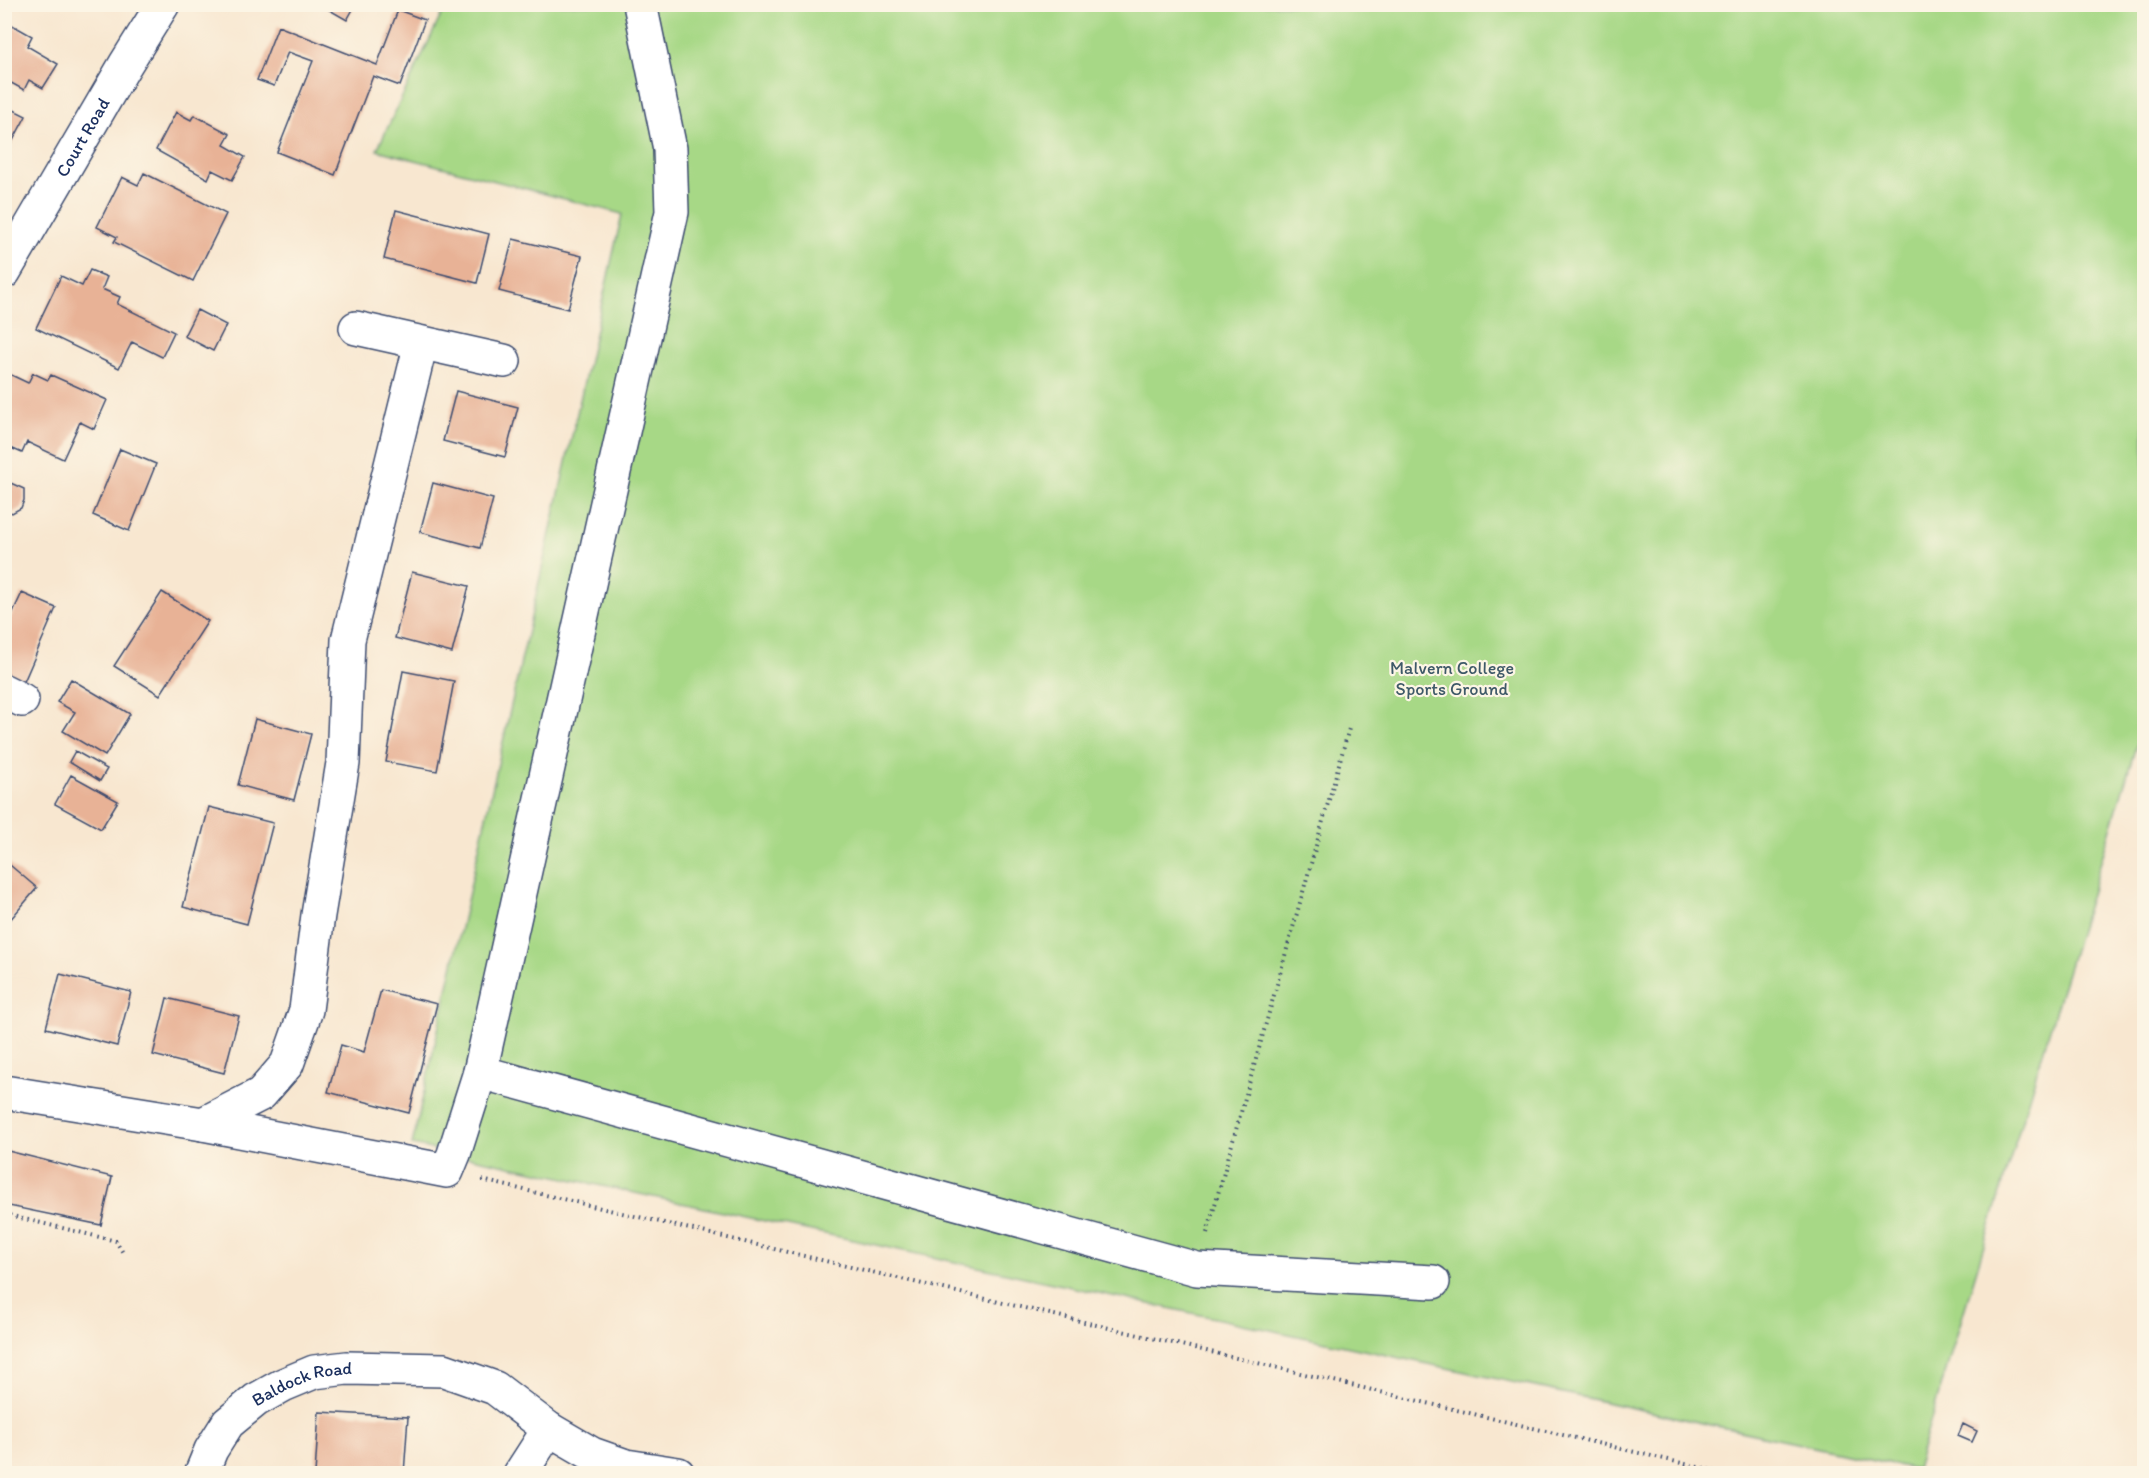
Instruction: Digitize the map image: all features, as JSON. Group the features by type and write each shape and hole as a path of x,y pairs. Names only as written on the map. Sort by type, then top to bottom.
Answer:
{"street":[{"name":"Court Road","path":"4,272 124,65 163,4"},
{"path":"4,1092 203,1124 447,1171 480,1072 672,212 670,149 640,4"},
{"path":"356,328 504,361"},
{"path":"203,1124 261,1094 287,1064 306,1010 318,915 343,763 348,640 421,343"},
{"path":"480,1072 1197,1269 1433,1282"},
{"name":"Baldock Road","path":"201,1473 211,1450 228,1423 256,1400 314,1372 346,1368 444,1370 495,1388 549,1429 592,1454 626,1466 678,1473"},
{"path":"520,1473 549,1429"}],"path":[{"path":"1197,1269 1350,725"},
{"path":"447,1171 1728,1473"},
{"path":"4,1214 116,1241 123,1253"}],"green space":[{"name":"Malvern College Sports Ground","path":"446,5 2144,5 2144,720 1916,1469 412,1145 622,214 377,150"}],"building":[{"path":"319,4 356,4 347,20"},
{"path":"398,10 425,20 400,86 373,76 335,175 277,152 313,61 288,52 274,86 257,80 278,26 377,65"},
{"path":"7,22 32,36 27,46 58,64 43,88 29,80 24,90 4,79 4,26"},
{"path":"4,105 26,116 10,146 4,143"},
{"path":"176,112 191,120 194,115 230,134 224,145 245,157 232,180 212,170 208,179 156,150"},
{"path":"144,173 226,214 193,281 114,242 117,237 97,227 122,177 138,185"},
{"path":"396,210 489,234 477,283 384,259"},
{"path":"513,239 582,256 568,309 499,291"},
{"path":"90,270 107,277 102,289 120,297 117,304 174,332 162,357 132,342 119,368 36,328 61,276 82,286"},
{"path":"197,310 226,325 213,351 184,336"},
{"path":"7,373 28,383 33,373 48,380 51,375 107,400 94,429 80,422 63,459 27,442 22,453 4,445 4,378"},
{"path":"456,391 518,407 505,457 443,441"},
{"path":"120,449 156,464 129,531 93,515"},
{"path":"4,480 24,489 21,508 12,513 4,509"},
{"path":"433,483 493,499 480,548 420,532"},
{"path":"412,572 469,586 452,653 395,638"},
{"path":"162,592 208,621 160,695 114,666"},
{"path":"22,593 56,608 23,684 4,676 4,631"},
{"path":"403,671 454,681 437,771 386,762"},
{"path":"71,679 130,714 105,756 63,731 75,712 57,702"},
{"path":"255,719 311,734 294,800 238,785"},
{"path":"75,751 107,769 100,781 69,762"},
{"path":"71,775 118,801 101,829 55,804"},
{"path":"209,807 273,823 247,924 183,907"},
{"path":"4,860 37,888 4,927"},
{"path":"60,974 131,992 117,1046 46,1028"},
{"path":"381,990 437,1004 409,1113 328,1092 341,1045 364,1052"},
{"path":"167,998 239,1016 224,1073 153,1055"},
{"path":"4,1150 112,1177 101,1225 4,1205"},
{"path":"319,1412 408,1417 404,1474 315,1474"},
{"path":"1963,1424 1977,1431 1972,1442 1958,1436"}]}
